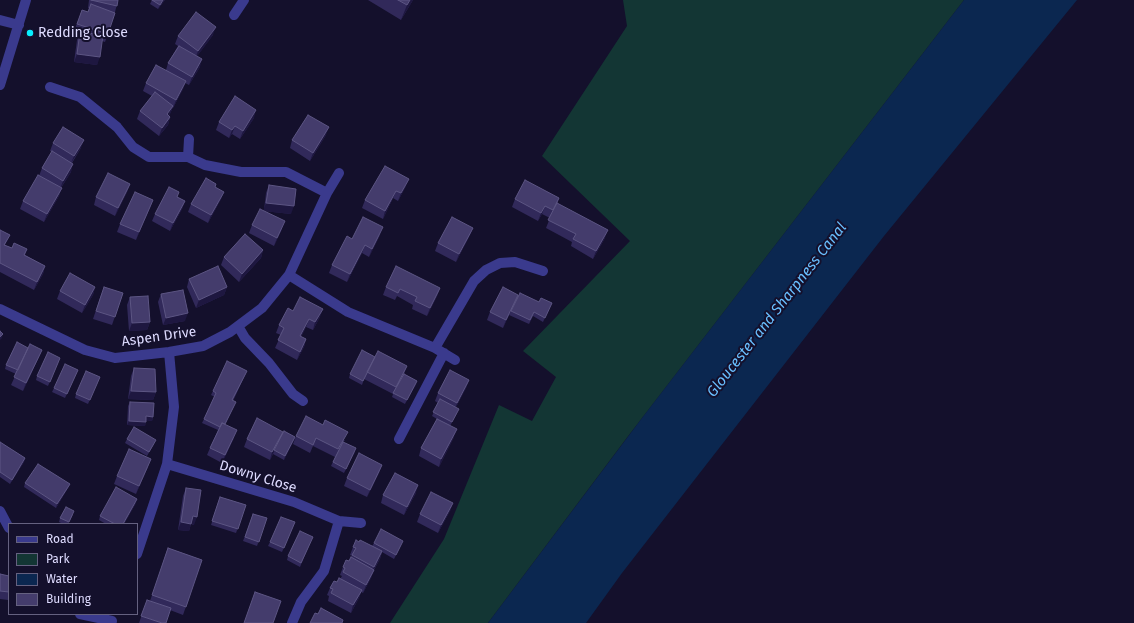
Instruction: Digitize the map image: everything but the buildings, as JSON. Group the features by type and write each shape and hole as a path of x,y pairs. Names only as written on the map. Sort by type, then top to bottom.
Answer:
{"street":[{"path":"0,85 26,0"},
{"path":"234,15 244,0"},
{"path":"0,20 19,25"},
{"path":"50,87 80,97 117,127 133,147 149,157 188,157 205,165 241,172 286,172 327,193"},
{"path":"188,157 189,139"},
{"name":"Aspen Drive","path":"0,309 85,350 115,358 169,352 202,346 238,326 262,308 289,275 327,193 338,173"},
{"path":"400,439 439,351 474,281 486,270 500,263 515,262 543,271"},
{"path":"289,275 348,312 439,351 456,360"},
{"path":"238,326 245,338 269,363 293,394 303,401"},
{"path":"138,551 167,464 174,407 169,352"},
{"name":"Downy Close","path":"167,464 294,502 339,521 362,523"},
{"path":"0,511 8,526"},
{"path":"292,623 301,602 324,571 339,521"},
{"path":"87,615 113,619"}],"green space":[{"path":"623,0 964,0 629,435 488,623 390,623 444,539 499,405 532,421 556,377 523,351 630,241 542,156 627,26"}],"water":[{"name":"Gloucester and Sharpness Canal","path":"964,0 1077,0 884,236 622,573 586,623 488,623 642,418"}],"place":[{"name":"Redding Close","path":"30,33"}]}
